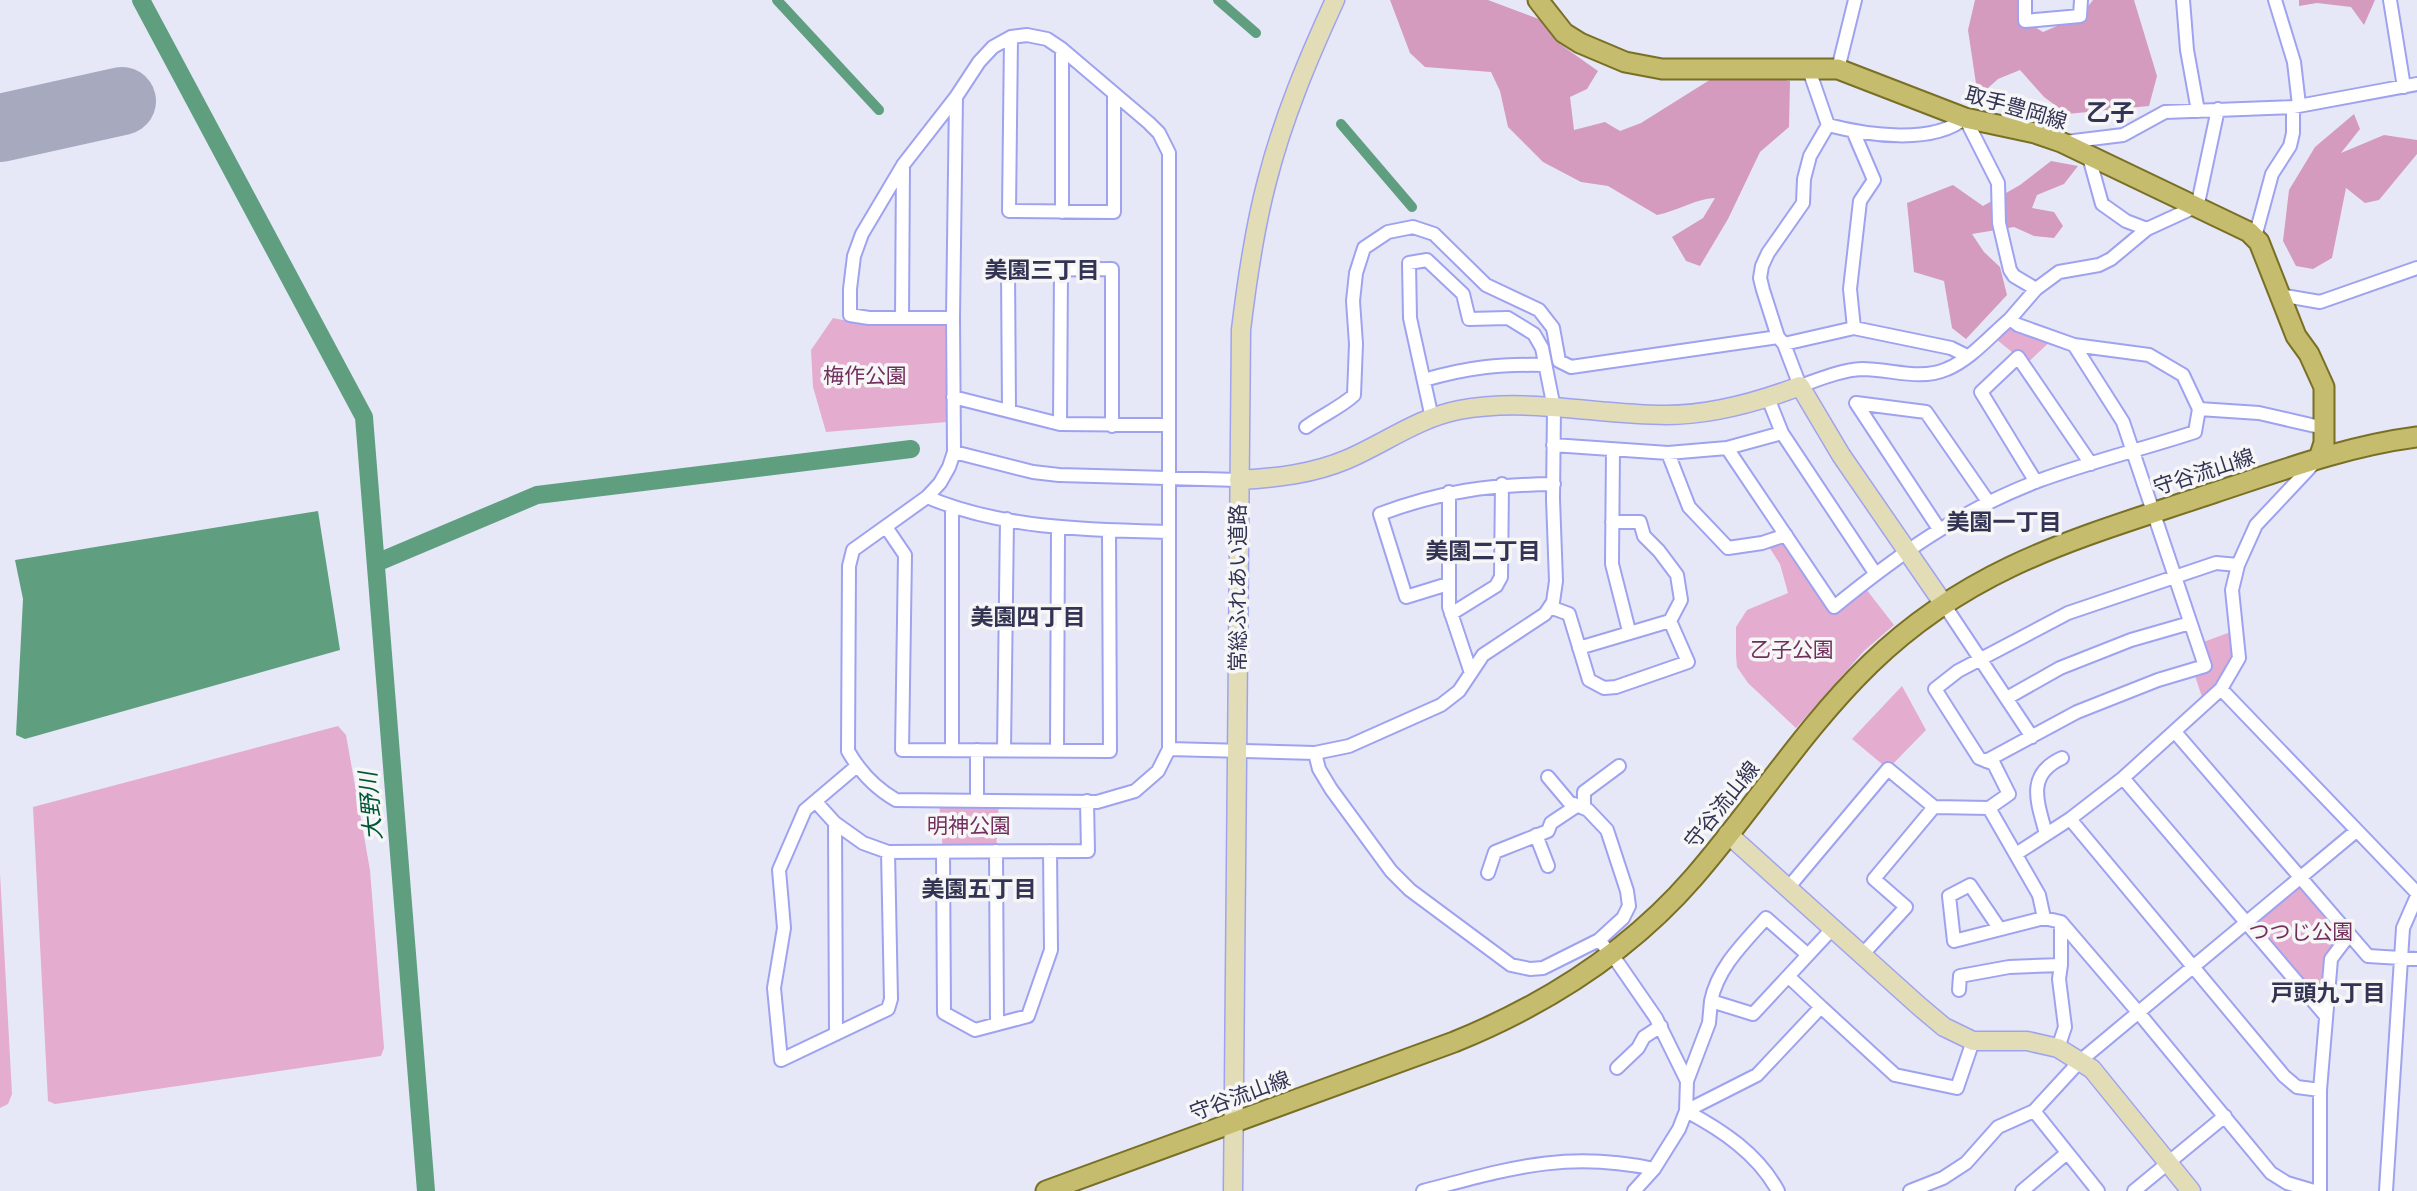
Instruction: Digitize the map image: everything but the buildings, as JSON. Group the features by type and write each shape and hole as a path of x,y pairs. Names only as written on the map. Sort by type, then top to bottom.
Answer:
{"main road":[{"name":"取手豊岡線","path":"1538,0 1564,33 1580,43 1625,62 1662,69 1838,69 1965,118 2035,133 2061,142 2255,237"},
{"path":"2255,237 2296,336 2309,354 2324,387 2324,443 2319,458"},
{"name":"守谷流山線","path":"1046,1191 1488,1028 1566,987 1605,947 1675,897 1836,700 1888,647 1943,603 1971,586 2029,556 2087,534 2319,458 2417,437"}],"street":[{"name":"常総ふれあい道路","path":"1233,1191 1241,330 1252,248 1266,182 1299,80 1335,0"},
{"path":"1838,69 1855,0"},
{"path":"2025,0 2025,21 2080,16 2081,0"},
{"path":"2183,0 2187,50 2198,111"},
{"path":"2255,237 2272,174 2290,146 2296,106 2294,62 2275,0"},
{"path":"2061,142 2123,135 2165,112 2296,106 2411,85 2390,0"},
{"path":"953,318 869,318 850,315 854,256 862,234 903,165 956,97 979,62 993,47 1011,37 1027,35 1047,39 1149,122 1159,133 1169,153 1169,749 1158,771 1136,791 1112,799 1087,802 896,800 871,782 848,751 849,566 853,550 927,497 940,484 954,452 956,97"},
{"path":"1011,37 1009,211 1114,212 1114,94"},
{"path":"1062,49 1062,212"},
{"path":"1808,67 1828,124 1810,156 1804,179 1803,203 1762,266 1760,278 1763,290 1800,386 1841,455 2032,737"},
{"path":"954,452 1033,472 1169,479 1239,480 1290,476 1331,466 1432,418 1485,406 1512,405 1667,415 1727,408 1768,398 1838,372 1861,369 1923,375 1948,369 2010,319 2036,289 2059,272 2076,267 2092,267 2111,258 2147,229 2196,207 2218,109"},
{"path":"1828,124 1884,135 1954,128 1965,118 1998,183 1999,223 2010,270 2014,276 2036,289"},
{"path":"1853,131 1874,180 1860,201 1850,289 1854,328"},
{"path":"2089,157 2102,204 2126,221 2147,229"},
{"path":"902,318 903,165"},
{"path":"1306,427 1323,414 1344,405 1354,395 1356,344 1353,301 1356,273 1364,248 1388,232 1413,227 1434,234 1486,285 1539,310 1553,328 1559,361 1571,367 1781,341 1854,328 1951,348 1967,356"},
{"path":"1169,749 1315,753 1358,743 1441,705 1459,691 1483,655 1545,614 1553,602 1556,581 1554,408 1542,348 1534,334 1508,318 1469,319 1462,294 1427,260 1409,263 1410,318 1432,418"},
{"path":"2279,295 2320,302 2417,268"},
{"path":"1060,424 1061,269"},
{"path":"1009,410 1008,270 1112,269 1112,426"},
{"path":"1727,448 1834,607 1906,550 1989,503 2036,482 2195,432 2199,409 2183,375 2149,355 2074,345 2018,326 2010,319"},
{"path":"1986,761 2077,712 2114,696 2205,666 2123,422 2074,345"},
{"path":"2036,482 1981,392 2018,357 2091,464"},
{"path":"1424,380 1464,368 1507,364 1545,365"},
{"path":"953,397 1060,424 1168,425"},
{"path":"1768,398 1782,433 1875,573"},
{"path":"1939,529 1856,403 1926,412 1989,503"},
{"path":"2199,409 2259,413 2323,428"},
{"path":"1553,446 1668,453 1727,448 1782,433"},
{"path":"1613,450 1612,564 1629,631"},
{"path":"1668,453 1689,507 1728,548 1762,543 1786,535"},
{"path":"2016,854 2070,819 2123,778 2221,690 2239,658 2232,590 2238,565 2256,525 2319,458"},
{"path":"1448,583 1406,597 1380,514 1449,492 1502,484 1554,484"},
{"path":"1451,614 1496,586 1501,576 1502,484"},
{"path":"1449,492 1448,583 1451,614 1471,673"},
{"path":"927,497 952,508 1058,528 1169,532"},
{"path":"952,508 952,750"},
{"path":"1004,750 1007,519"},
{"path":"1579,648 1670,621 1681,600 1676,575 1644,536 1640,522 1612,522"},
{"path":"887,527 905,555 902,750 1110,751 1109,531"},
{"path":"1057,750 1058,528"},
{"path":"1788,888 1888,769 1934,807 1989,808 2010,794 1994,764 1979,758 1935,689 1958,671 2068,612 2216,563 2238,565"},
{"path":"1550,607 1569,614 1589,680 1604,688 1616,687 1688,662 1670,621"},
{"path":"2007,698 2060,668 2131,640 2190,623"},
{"path":"2221,690 2417,895 2403,928 2386,1191"},
{"path":"2175,732 2368,956 2417,959"},
{"path":"976,750 977,801"},
{"path":"1315,753 1319,768 1331,789 1391,871 1410,890 1511,965 1530,969 1543,968 1605,947 1629,906 1627,891 1607,830 1581,807 1569,802 1548,777"},
{"path":"2046,834 2036,799 2038,779 2049,764 2062,758"},
{"path":"857,766 805,810 779,870 784,928 774,989 781,1060 888,1009 891,999 888,852"},
{"path":"1581,807 1584,792 1619,766"},
{"path":"2123,778 2325,1015"},
{"path":"816,802 835,823 863,843 888,852 1088,851 1087,802"},
{"path":"1488,873 1496,852 1548,831 1551,823 1581,807"},
{"path":"1863,955 1906,907 1874,879 1934,807"},
{"path":"1989,808 2039,895 2044,918"},
{"path":"2070,819 2284,1076 2297,1087 2320,1090"},
{"path":"835,823 836,1034"},
{"path":"1910,1191 1943,1178 1966,1163 1998,1127 2034,1111 2080,1062 2355,832"},
{"path":"1728,834 1944,1027 1972,1041 2027,1041 2058,1048 2092,1069 2191,1191"},
{"path":"1536,835 1548,866"},
{"path":"943,852 944,1013 975,1030 1028,1016 1051,950 1050,851"},
{"path":"996,852 997,1024"},
{"path":"1999,928 1970,885 1949,896 1954,941 2044,918 2061,922 2271,1173 2287,1183 2315,1191"},
{"path":"1633,1191 1654,1169 1686,1111 1687,1082 1709,1023 1715,983 1727,963 1766,918 1808,955"},
{"path":"2058,1048 2065,1027 2059,979 2062,965 2061,922"},
{"path":"1712,1001 1753,1014 1833,928"},
{"path":"2320,1191 2320,1090 2331,959 2348,935"},
{"path":"1605,947 1661,1026 1687,1082"},
{"path":"1959,990 1960,976 2009,967 2062,965"},
{"path":"1789,977 1895,1075 1957,1088 1972,1041"},
{"path":"1686,1111 1757,1075 1821,1007"},
{"path":"1617,1068 1638,1048 1644,1037 1661,1026"},
{"path":"1686,1111 1732,1139 1769,1175 1777,1191"},
{"path":"2034,1111 2098,1191"},
{"path":"2134,1191 2225,1116"},
{"path":"2022,1191 2067,1153"},
{"path":"1423,1191 1520,1166 1551,1162 1620,1162 1654,1169"}],"green space":[{"name":"梅作公園","path":"833,318 875,324 945,322 947,422 826,432 813,387 811,350"},
{"path":"2010,319 2054,338 2024,366 2018,357 1991,335"},
{"name":"乙子公園","path":"1783,540 1835,614 1866,589 1894,625 1864,651 1796,728 1748,683 1737,667 1736,655 1736,627 1747,610 1788,593 1780,564 1769,547"},
{"path":"2236,630 2240,650 2205,706 2193,670 2205,666 2198,644"},
{"path":"1902,686 1926,730 1888,769 1852,739"},
{"path":"338,726 346,735 370,870 384,1048 381,1056 55,1104 48,1101 33,807"},
{"name":"明神公園","path":"939,801 999,801 996,851 943,852"},
{"path":"0,873 12,1094 8,1104 0,1108"},
{"name":"つつじ公園","path":"2300,878 2349,935 2331,959 2325,1015 2246,923"}],"shaded area":[{"path":"1390,0 1488,0 1544,21 1557,42 1598,71 1587,89 1570,97 1574,130 1605,122 1620,131 1641,123 1716,76 1745,73 1790,81 1789,127 1760,152 1728,219 1700,266 1686,261 1672,237 1703,218 1715,198 1657,215 1608,186 1581,182 1543,162 1508,127 1500,91 1491,72 1425,67 1410,53"},
{"path":"1975,0 2022,0 2025,21 2043,32 2080,16 2093,0 2134,0 2157,76 2149,106 2067,114 2044,97 2020,70 1998,79 1978,97 1968,30"},
{"path":"2299,0 2375,0 2364,25 2351,7 2317,3 2299,6"},
{"path":"2354,114 2360,129 2341,153 2384,135 2417,140 2417,154 2379,200 2365,203 2346,188 2332,258 2313,269 2296,266 2283,241 2289,190 2315,147"},
{"path":"2051,161 2078,166 2064,184 2037,195 2032,208 2054,212 2063,226 2054,238 2034,236 2014,227 1972,234 1984,252 2000,267 2007,295 1966,339 1952,328 1944,281 1914,272 1907,203 1953,185 1983,206 2020,185"},
{"path":"318,511 340,650 25,739 16,735 23,599 15,560"}],"waterway":[{"name":"大野川","path":"141,0 364,417 426,1191"},
{"path":"777,0 879,110"},
{"path":"1218,0 1256,33"},
{"path":"1341,124 1412,207"},
{"path":"376,563 537,495 911,449"}],"runway":[{"path":"0,128 122,101"}],"district":[{"name":"乙子","path":"2110,113"},
{"name":"美園三丁目","path":"1042,270"},
{"name":"美園一丁目","path":"2004,522"},
{"name":"美園二丁目","path":"1483,551"},
{"name":"美園四丁目","path":"1028,617"},
{"name":"美園五丁目","path":"979,889"},
{"name":"戸頭九丁目","path":"2328,993"}]}
